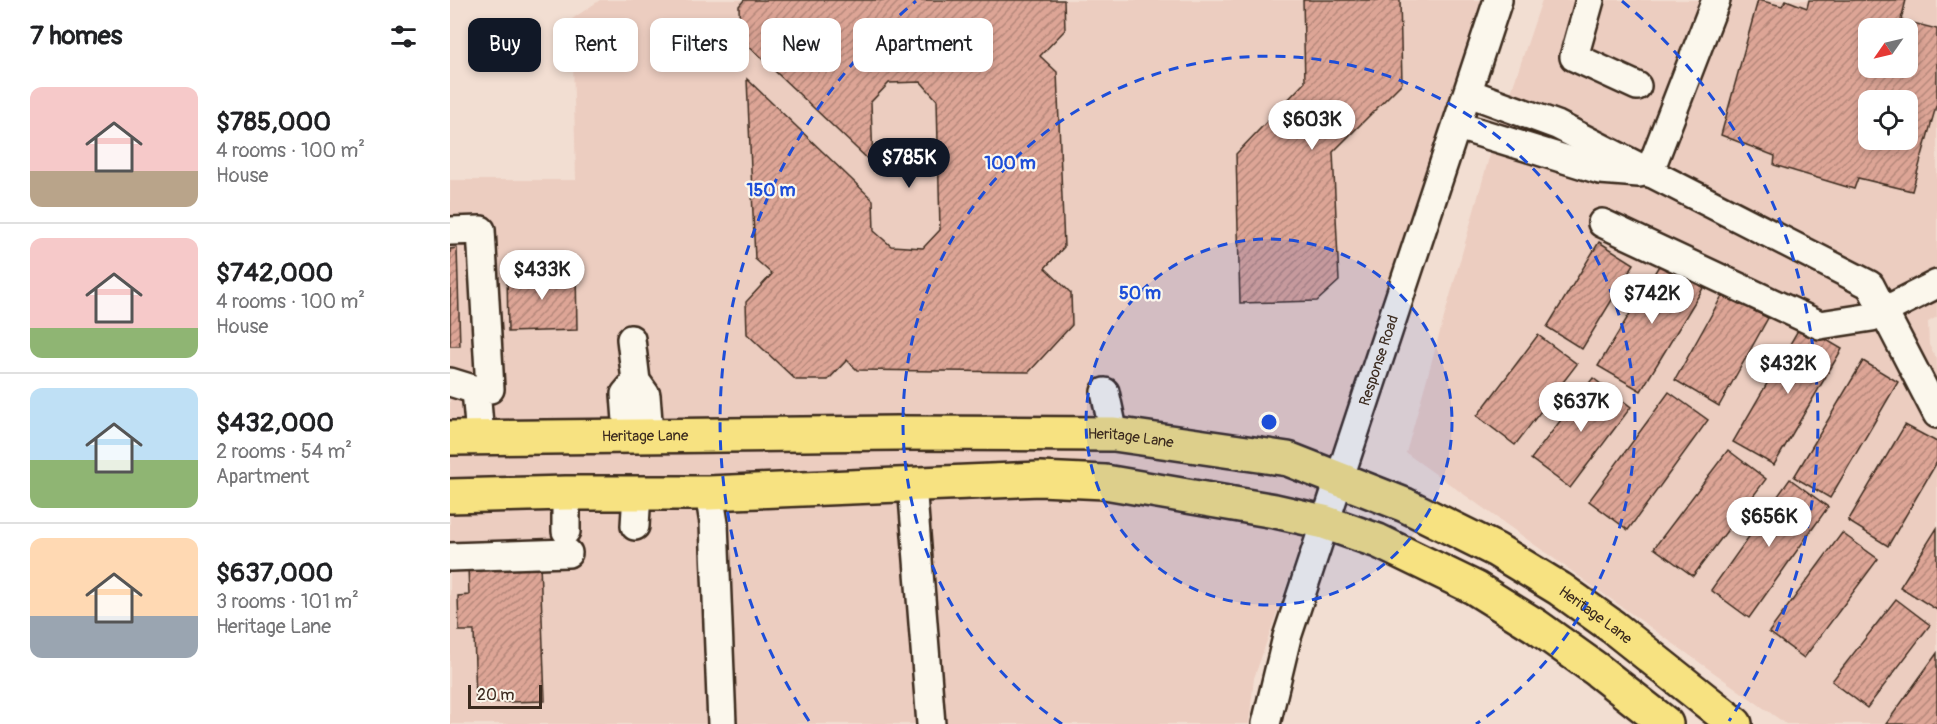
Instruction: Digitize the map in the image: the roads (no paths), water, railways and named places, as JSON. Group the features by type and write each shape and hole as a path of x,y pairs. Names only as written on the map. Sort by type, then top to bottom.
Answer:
{"main road":[{"name":"Heritage Lane","path":"465,438 639,434 1114,434 1288,459 1405,505 1496,550 1560,589 1622,633 1735,724"},
{"path":"450,496 637,492 709,494 1040,479 1105,482 1275,511 1324,522 1383,543 1474,588 1579,656 1666,724"}],"street":[{"name":"Response Road","path":"1266,724 1287,637 1498,0"},
{"path":"1590,0 1574,57 1637,86"},
{"path":"1649,173 1716,0"},
{"path":"1469,93 1557,125 1870,285 1937,414"},
{"path":"1458,126 1600,170 1649,173"},
{"path":"1602,224 1820,326 1872,317 1937,284"},
{"path":"450,231 481,230 490,389 476,390 450,382"},
{"path":"631,339 636,381 646,395 639,434"},
{"path":"465,438 476,390"},
{"path":"1105,392 1114,434"},
{"path":"912,484 931,724"},
{"path":"635,526 637,492"},
{"path":"450,557 567,542 566,493"},
{"path":"709,494 714,523 722,724"}]}
